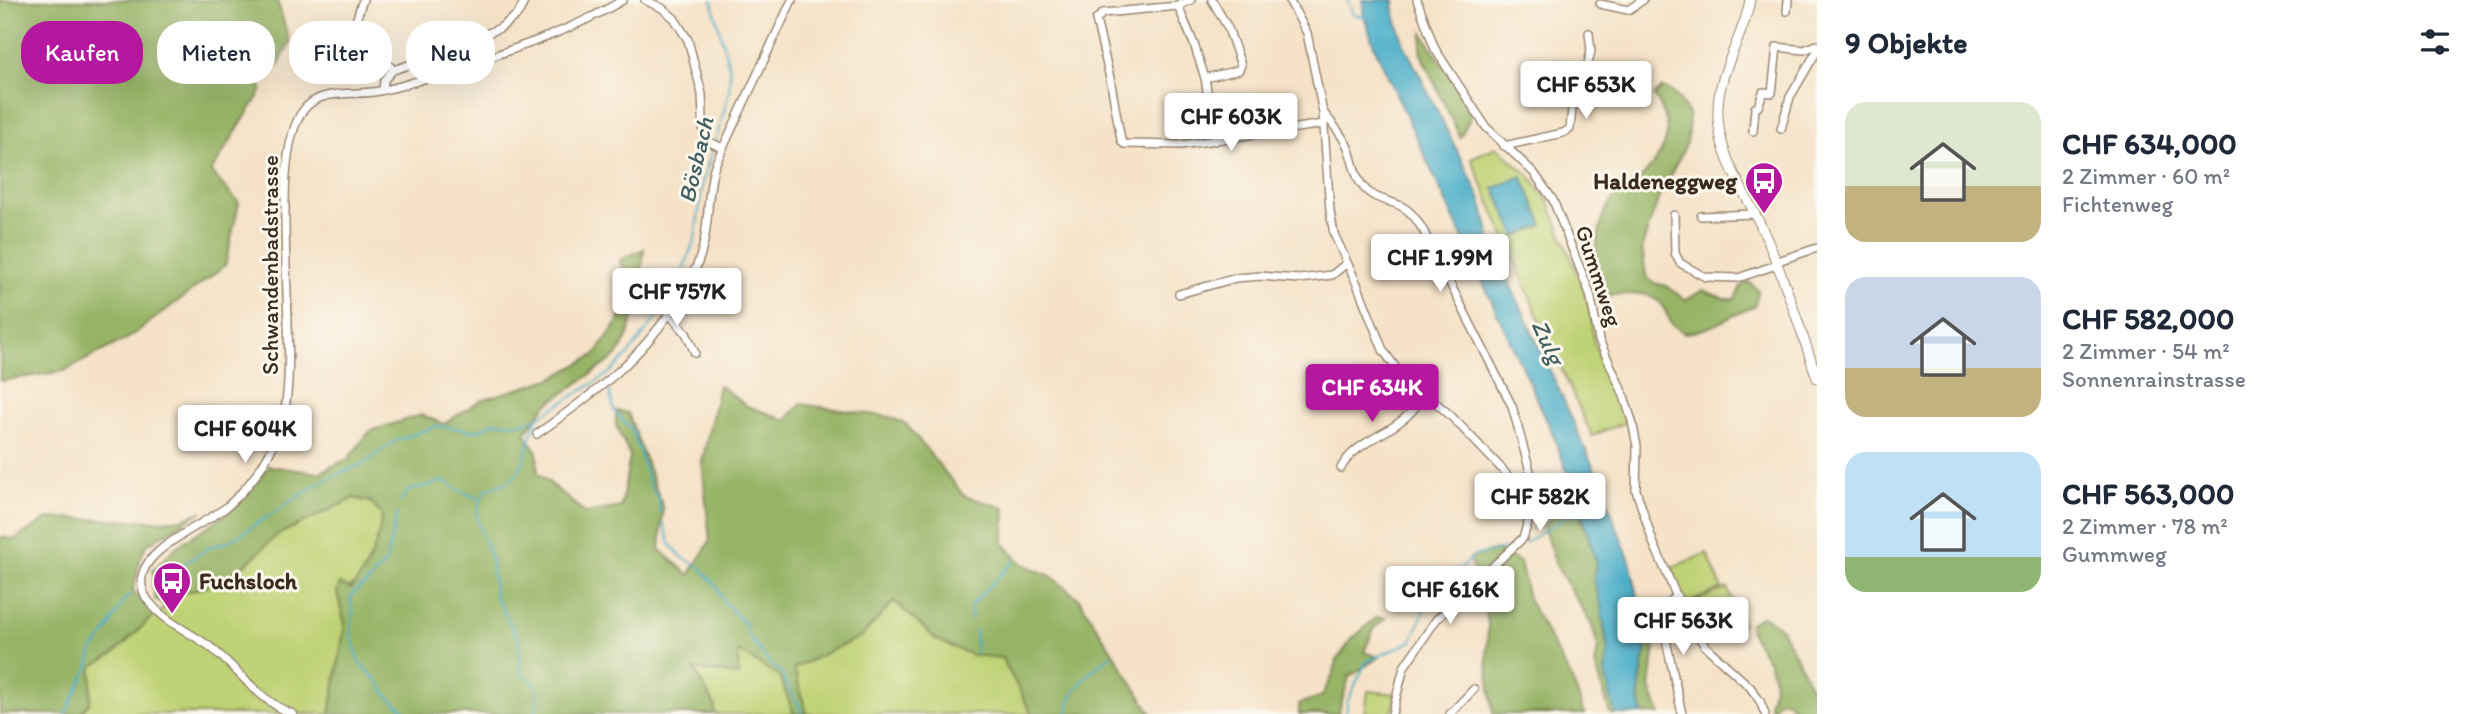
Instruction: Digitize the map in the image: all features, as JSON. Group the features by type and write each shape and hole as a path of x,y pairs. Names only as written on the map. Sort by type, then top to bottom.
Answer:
{"main road":[{"path":"1750,0 1745,23 1721,88 1718,117 1721,143 1776,263 1817,378"}],"street":[{"path":"363,0 354,25 355,40 363,50 385,60 393,70"},
{"path":"383,90 384,80 393,70 500,27 518,14 525,0"},
{"name":"Schwandenbadstrasse","path":"293,714 272,704 212,649 157,610 146,598 141,579 146,564 155,554 217,514 234,499 270,452 283,420 289,374 286,185 295,123 309,104 325,96 383,90 535,42 593,18 624,0"},
{"path":"645,0 668,13 684,32 699,79 703,136 716,146"},
{"path":"537,434 612,380 636,357 670,315 700,257 706,236 716,146 792,0"},
{"path":"1191,0 1178,6 1111,12 1099,15 1096,20 1121,141 1124,144 1181,145 1324,124"},
{"path":"1205,78 1239,70 1241,65 1228,28 1212,0"},
{"path":"1289,0 1307,33 1323,113 1334,234 1383,350 1396,368 1451,416 1501,468 1528,508 1529,519 1523,538 1436,620 1413,652 1399,679 1392,714"},
{"name":"Gummweg","path":"1417,0 1435,49 1486,127 1534,173 1553,200 1590,294 1599,340 1623,393 1632,421 1637,446 1636,490 1641,510 1676,595 1701,640 1750,687 1765,714"},
{"path":"1600,4 1628,10 1643,0"},
{"path":"1787,10 1788,0"},
{"path":"1178,6 1205,78 1215,141"},
{"path":"1504,146 1563,133 1570,129 1574,89 1586,76 1591,51 1588,33"},
{"path":"1754,131 1755,108 1758,107 1763,92 1772,93 1777,47 1804,50 1817,45"},
{"path":"1781,129 1790,97 1817,51"},
{"path":"1323,113 1344,141 1357,178 1363,187 1373,196 1406,209 1416,218 1429,240 1512,407 1538,497 1528,508"},
{"path":"1701,216 1755,214"},
{"path":"1674,215 1675,253 1680,263 1705,277 1738,278 1817,248"},
{"path":"1179,294 1236,278 1260,276 1299,279 1332,275 1347,263"},
{"path":"670,315 686,333 695,353"},
{"path":"1341,468 1356,448 1374,440 1407,416 1425,394"},
{"path":"1676,595 1666,606 1662,621 1682,714"},
{"path":"1450,714 1475,689"}],"green space":[{"path":"0,0 277,0 289,45 277,67 275,21 157,21 157,84 261,84 262,90 211,172 239,203 225,266 130,337 64,371 0,381"},
{"path":"1423,33 1473,113 1460,137 1420,52"},
{"path":"1662,88 1671,91 1680,100 1689,116 1687,143 1659,197 1642,247 1646,276 1653,283 1666,286 1686,300 1703,290 1725,299 1735,299 1741,286 1749,282 1758,290 1755,306 1694,332 1684,333 1672,324 1661,303 1646,294 1603,295 1595,274 1598,238 1610,203 1643,176 1663,147 1667,128 1661,107 1654,96"},
{"path":"1496,147 1530,176 1548,201 1583,287 1594,342 1626,422 1592,436 1471,158"},
{"path":"644,249 640,290 628,336 617,356 546,405 525,433 537,452 538,473 585,513 621,507 630,456 616,425 616,411 628,413 663,508 660,550 689,575 710,541 702,462 719,385 747,406 786,420 801,404 890,417 906,424 964,496 1005,508 1004,544 1022,564 1051,576 1079,599 1152,714 1032,714 1002,658 972,655 937,640 894,601 862,636 794,668 807,714 794,714 779,676 738,651 738,675 694,669 715,706 714,714 330,714 345,624 337,592 340,584 351,589 363,573 375,546 382,516 371,502 354,498 277,535 247,563 216,584 179,594 178,601 165,607 155,599 153,570 176,547 228,513 269,466 318,473 348,459 370,431 421,415 444,424 481,400 551,379 595,355 625,311 628,285 620,260"},
{"path":"354,498 371,502 382,515 374,551 364,573 357,582 337,592 345,624 330,714 80,714 90,702 92,667 115,653 155,614 177,601 178,594 216,584 247,563 277,535"},
{"path":"203,511 146,545 133,591 155,614 115,653 92,667 90,702 80,714 0,714 0,537 15,539 49,518 164,521 182,519"},
{"path":"1564,512 1580,514 1596,561 1594,581 1608,650 1605,673 1615,714 1610,714 1595,664 1598,647 1592,626 1556,565 1543,526 1555,515"},
{"path":"1495,550 1520,562 1528,599 1571,678 1585,714 1493,714 1487,663 1488,622 1470,558"},
{"path":"1707,553 1722,588 1686,604 1671,568"},
{"path":"1727,588 1743,624 1707,639 1691,603"},
{"path":"894,601 942,641 967,652 1002,658 1032,714 807,714 794,668 862,636"},
{"path":"1763,616 1779,626 1794,652 1816,699 1814,714 1800,714 1785,700 1778,701 1771,711 1769,703 1775,683 1769,662 1750,632 1750,623"},
{"path":"1377,617 1386,618 1374,628 1364,652 1379,657 1349,677 1338,714 1299,714 1299,704 1322,696 1337,660 1353,638"},
{"path":"1656,635 1650,688 1660,714 1643,714 1639,694 1641,666 1647,637"},
{"path":"738,651 779,676 794,714 714,714 715,706 694,669 738,675"},
{"path":"1368,691 1396,694 1392,714 1365,714"}],"water":[{"path":"1363,0 1395,0 1393,7 1403,42 1481,199 1492,245 1598,478 1630,561 1647,637 1638,698 1643,714 1615,714 1605,673 1608,650 1594,581 1596,561 1580,507 1552,432 1374,46 1363,12"},
{"path":"1522,176 1543,225 1516,237 1494,188"}],"waterway":[{"name":"Bösbach","path":"712,0 730,71 729,93 715,143"},
{"path":"1348,0 1353,15 1366,17"},
{"name":"Bösbach","path":"151,585 210,547 230,541 324,480 365,463 395,441 437,426 476,431 495,422 519,424 537,418 607,375 628,355 662,310 683,271 695,238 703,180 713,148"},
{"path":"609,389 614,411 633,431 649,483 659,500 660,512"},
{"path":"536,714 538,690 533,682 521,673 519,641 495,595 491,559 478,523 477,512 485,490 508,482 521,468 537,419"},
{"path":"400,502 408,491 444,481 480,499"},
{"path":"1525,543 1568,516 1582,513"},
{"path":"397,514 386,562 368,582 353,593 350,600 353,612 351,633 359,663 408,714"},
{"path":"664,524 670,544 682,557 700,567 717,587 723,600 745,624 748,635 770,664 782,673 801,714"},
{"path":"1346,714 1348,700 1366,662 1412,641 1426,606 1473,556 1504,549"},
{"path":"971,619 971,605 1014,561"},
{"name":"Bösbach","path":"65,714 89,666 93,649 106,633 124,600 131,594"},
{"path":"975,631 976,653"},
{"path":"1068,714 1069,704 1077,688 1111,655"}],"place":[{"name":"Haldeneggweg","path":"1764,215"},
{"name":"Fuchsloch","path":"172,615"}],"water label":[{"name":"Zulg","path":"1548,342"}]}
